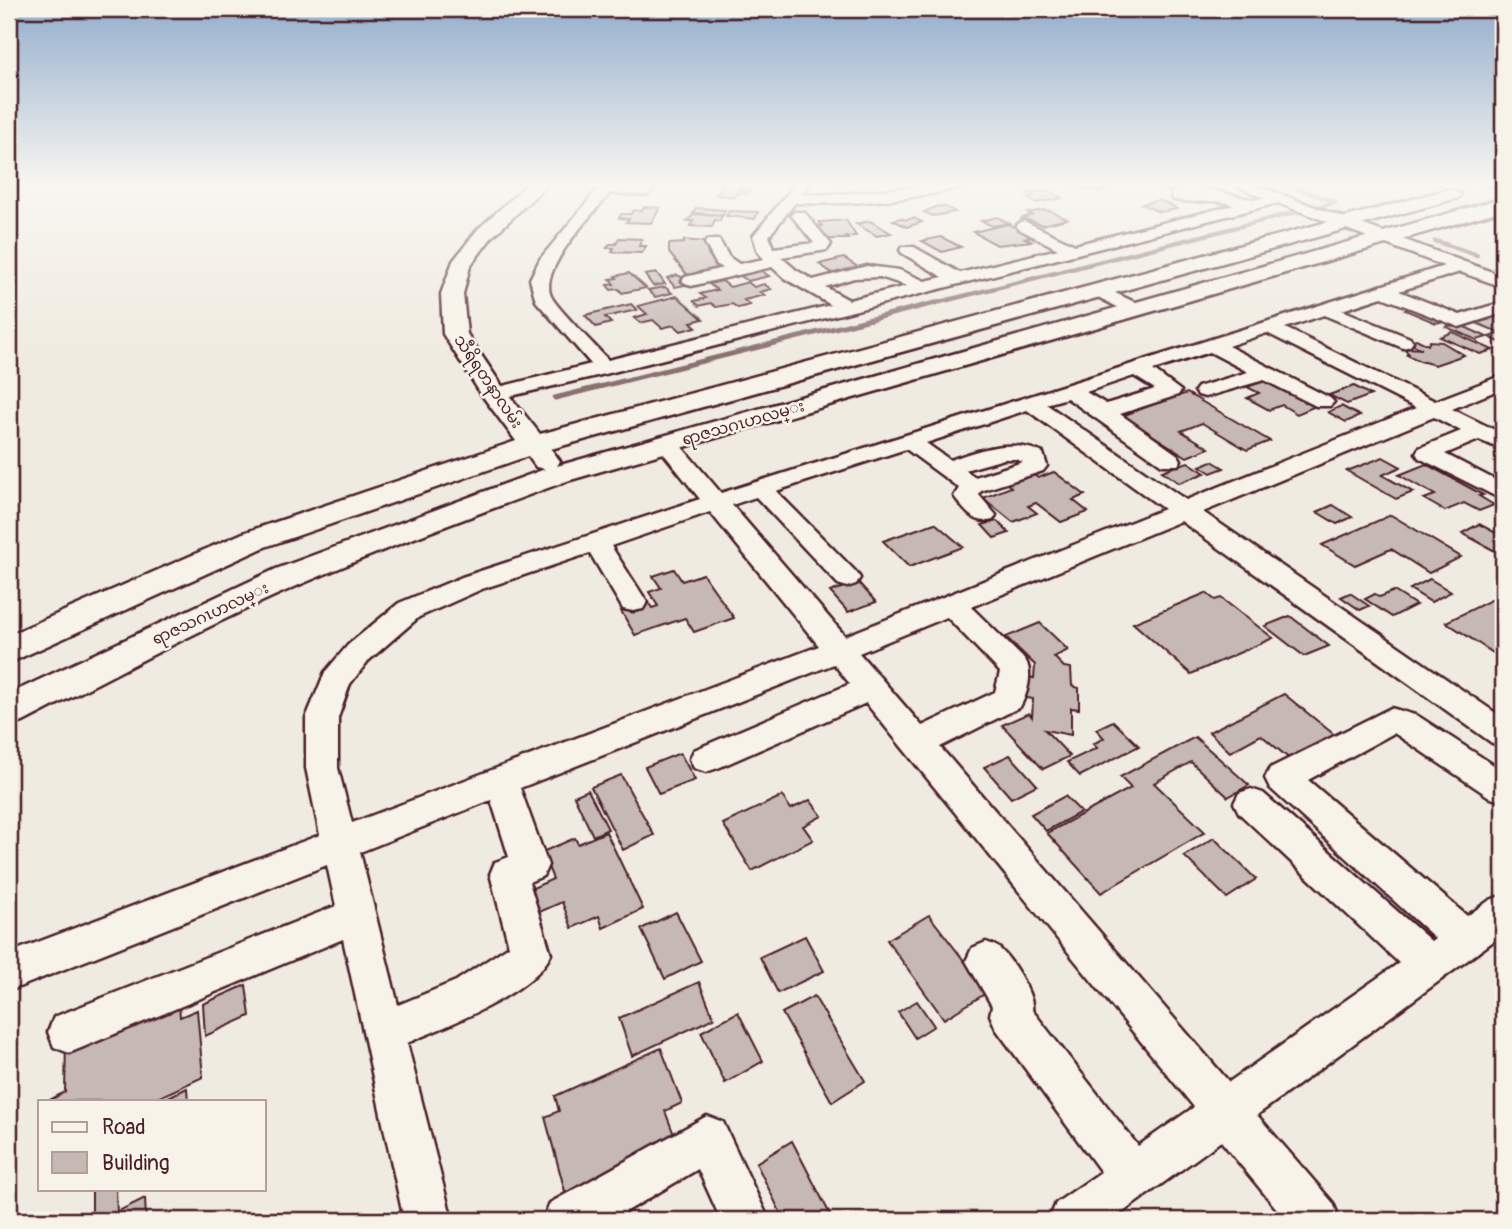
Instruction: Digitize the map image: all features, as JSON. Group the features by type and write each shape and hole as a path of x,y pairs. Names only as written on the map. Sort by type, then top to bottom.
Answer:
{"main road":[{"name":"သီရိရတနာလမ်း","path":"479,240 460,265 452,294 455,334 494,394 556,475"},
{"name":"ရာဇသဂၤဟလမ္း","path":"9,650 254,540 533,445 1281,240"},
{"name":"ရာဇသဂၤဟလမ္း","path":"9,711 180,626 286,578 425,521 556,475 1378,240"}],"street":[{"path":"564,240 546,263 539,279 542,297 605,368"},
{"path":"763,240 771,257 790,274 848,307"},
{"path":"691,281 736,270 771,257 821,247 823,244 820,240"},
{"path":"1053,240 1073,250"},
{"path":"494,394 1112,240"},
{"path":"1392,240 1503,282"},
{"path":"713,243 722,260 736,270"},
{"path":"908,250 940,261 958,279"},
{"path":"428,1220 322,768 322,718 336,680 358,653 409,610 472,583 716,502 1461,266"},
{"path":"812,286 864,270 904,276 921,286"},
{"path":"1098,290 1135,309"},
{"path":"1383,291 1459,321 1503,307"},
{"path":"1325,309 1403,342"},
{"path":"1269,327 1503,443"},
{"path":"1211,345 1323,402"},
{"path":"1103,412 1171,391 1137,369"},
{"path":"1205,391 1265,373"},
{"path":"9,972 839,650 1503,381"},
{"path":"1069,390 1170,460"},
{"path":"1030,403 1183,510 1496,719"},
{"path":"1480,432 1427,453 1503,493"},
{"path":"909,441 972,486"},
{"path":"667,444 1316,1220"},
{"path":"947,468 1009,452 1026,452 1035,458 1035,466 972,486 966,496 984,514"},
{"path":"760,488 847,578"},
{"path":"596,542 633,602"},
{"path":"917,743 1009,699 1016,669 951,604"},
{"path":"706,759 871,688"},
{"path":"1465,939 1282,778 1391,720 1407,725 1503,788"},
{"path":"383,1032 470,995 531,954 508,874 530,865 501,781"},
{"path":"1251,803 1429,965"},
{"path":"986,961 1013,1003 1010,1015 1106,1204 1225,1111 1503,912"},
{"path":"69,1032 356,916"},
{"path":"567,1220 707,1138 745,1220"}],"building":[{"path":"618,240 641,240 639,246 646,246 642,253 612,252 614,248 607,248 610,244 616,244"},
{"path":"684,240 704,242 708,254 721,269 690,278 669,253 669,244 684,243"},
{"path":"948,240 961,247 942,252 922,241"},
{"path":"988,240 1032,241 997,245"},
{"path":"844,258 861,269 835,275 819,264"},
{"path":"760,270 769,276 748,281 739,275"},
{"path":"629,273 646,288 622,293 619,289 611,290 607,285 614,284 610,279 617,278 615,276"},
{"path":"657,273 665,284 653,286 645,275"},
{"path":"677,275 690,284 675,287 667,278"},
{"path":"722,281 730,287 748,282 754,287 764,284 771,289 760,292 765,295 744,300 750,305 738,308 732,304 716,307 711,303 699,306 694,301 706,298 700,294 717,290 709,284"},
{"path":"665,287 672,293 655,297 648,290"},
{"path":"677,296 703,319 691,322 696,327 681,331 674,325 662,328 653,320 640,323 634,318 647,314 638,306"},
{"path":"631,304 637,310 605,317 611,323 596,327 585,315"},
{"path":"1412,307 1444,321 1436,323 1405,310"},
{"path":"1482,310 1497,316 1503,315 1503,344 1489,337 1501,333 1476,323 1487,320 1471,313"},
{"path":"1456,323 1487,337 1477,340 1446,327"},
{"path":"1452,332 1493,350 1480,354 1440,337"},
{"path":"1416,339 1428,345 1430,341 1442,342 1464,355 1435,365 1420,361 1407,355 1409,354 1405,350 1422,349 1407,342"},
{"path":"1266,380 1316,406 1297,414 1282,405 1269,410 1247,398 1259,393 1247,387"},
{"path":"1354,386 1371,395 1347,404 1329,395"},
{"path":"1146,390 1164,401 1187,393 1270,441 1247,450 1202,423 1181,431 1209,448 1187,457 1122,416 1146,407 1128,396"},
{"path":"1341,406 1360,416 1346,422 1328,412"},
{"path":"1383,457 1401,467 1382,475 1413,492 1396,499 1347,471"},
{"path":"1212,461 1224,468 1211,473 1200,466"},
{"path":"1188,462 1205,473 1179,483 1162,471"},
{"path":"1426,464 1483,495 1479,496 1494,505 1479,511 1464,503 1445,511 1424,499 1435,495 1399,475"},
{"path":"1020,465 1038,478 1054,472 1085,495 1073,500 1088,512 1061,522 1036,503 1028,506 1037,513 1013,522 983,498 1011,487 994,474"},
{"path":"1333,505 1352,517 1337,524 1317,512"},
{"path":"1391,515 1461,557 1429,573 1391,549 1355,565 1322,545"},
{"path":"997,521 1009,533 994,538 982,525"},
{"path":"935,523 963,547 909,567 883,541"},
{"path":"1479,524 1500,535 1497,537 1503,540 1503,547 1495,551 1462,533"},
{"path":"674,569 682,581 703,574 734,618 694,632 685,618 635,635 621,611 648,602 652,608 658,606 649,592 661,588 653,576"},
{"path":"1430,579 1451,592 1431,602 1410,589"},
{"path":"858,582 876,602 848,612 830,592"},
{"path":"1394,591 1416,605 1392,617 1365,599 1375,594 1380,597"},
{"path":"1206,593 1215,600 1221,598 1273,638 1191,674 1133,623"},
{"path":"1350,593 1369,606 1360,610 1341,597"},
{"path":"1503,594 1503,657 1501,658 1446,622"},
{"path":"1290,616 1329,646 1304,656 1265,626"},
{"path":"1040,623 1068,650 1054,657 1064,667 1071,668 1072,686 1079,688 1079,709 1071,708 1071,735 1045,730 1070,756 1043,769 1002,725 1029,713 1032,717 1033,699 1002,693 1004,673 1034,678 1035,665 1006,637"},
{"path":"1284,694 1336,736 1291,760 1261,735 1230,752 1209,732"},
{"path":"1113,721 1139,746 1080,776 1067,762 1097,748 1093,744 1104,738 1096,729"},
{"path":"1195,737 1249,785 1228,797 1191,762 1154,783 1205,832 1101,893 1047,833 1131,788 1120,777"},
{"path":"680,753 695,780 659,794 645,767"},
{"path":"1010,755 1037,785 1011,798 984,767"},
{"path":"621,775 654,835 623,850 591,787"},
{"path":"588,790 608,829 593,836 574,796"},
{"path":"782,796 791,809 810,800 822,816 803,826 813,840 752,871 723,824"},
{"path":"1065,796 1081,812 1046,831 1031,814"},
{"path":"606,832 643,909 603,928 599,916 572,928 562,902 535,914 526,891 553,879 542,852 575,838 578,844"},
{"path":"1214,838 1256,879 1227,898 1184,856"},
{"path":"676,912 701,961 665,979 641,929"},
{"path":"929,915 988,992 944,1019 887,940"},
{"path":"805,936 824,971 778,993 760,957"},
{"path":"699,982 714,1018 632,1056 619,1018"},
{"path":"246,985 250,1016 205,1036 203,1004"},
{"path":"178,993 180,1017 197,1010 203,1077 153,1100 50,1100 65,1092 66,1041"},
{"path":"814,996 865,1081 832,1102 782,1013"},
{"path":"917,1001 934,1026 915,1038 898,1012"},
{"path":"738,1012 763,1061 725,1083 701,1032"},
{"path":"661,1048 682,1103 665,1111 676,1140 566,1195 545,1117 559,1111 555,1096"},
{"path":"187,1088 188,1100 162,1100"},
{"path":"792,1141 833,1220 784,1220 756,1163"},
{"path":"92,1190 116,1190 117,1212 145,1198 146,1220 92,1220"}],"waterway":[{"path":"928,305 1185,240"},
{"path":"1435,241 1477,255"},
{"path":"555,398 935,303"}]}
